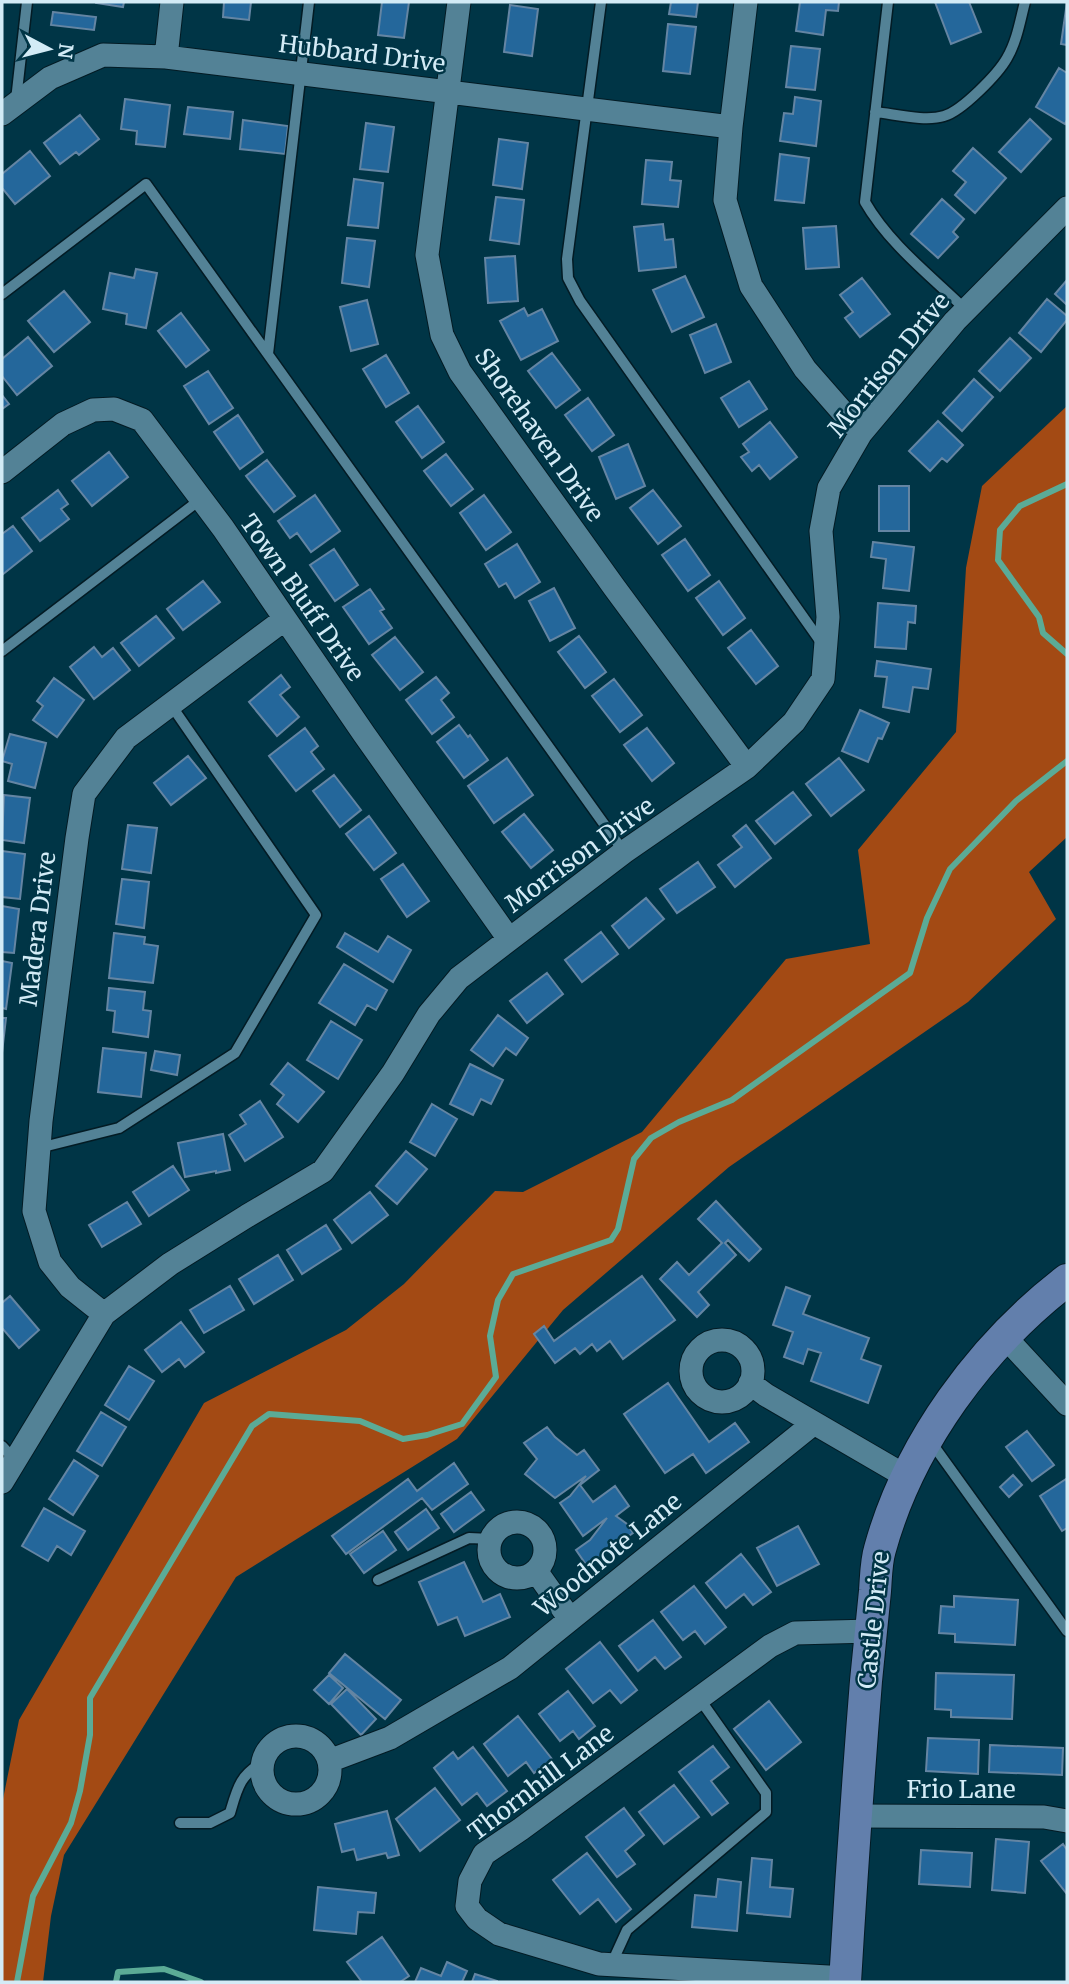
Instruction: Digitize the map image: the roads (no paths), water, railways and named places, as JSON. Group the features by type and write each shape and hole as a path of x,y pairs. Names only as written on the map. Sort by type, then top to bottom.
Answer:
{"main road":[{"name":"Castle Drive","path":"846,1980 855,1816 871,1631 879,1552 894,1504 927,1437 961,1387 1005,1337 1067,1280"}],"street":[{"path":"166,57 172,2"},
{"name":"Shorehaven Drive","path":"459,2 427,255 442,335 460,372 747,767"},
{"path":"746,2 725,200 751,286 805,369 861,433"},
{"name":"Hubbard Drive","path":"8,109 50,78 103,55 166,57 731,127"},
{"name":"Morrison Drive","path":"2,1482 8,1453 104,1314 170,1264 323,1171 393,1073 429,1014 459,978 625,852 747,767 794,722 823,679 828,617 821,531 829,488 861,433 966,310 1067,208"},
{"name":"Town Bluff Drive","path":"2,472 63,424 93,410 114,409 142,420 201,499 509,939"},
{"name":"Madera Drive","path":"104,1314 70,1287 50,1262 34,1211 39,1147 84,793 126,738 285,619"},
{"path":"1005,1337 1067,1404"},
{"path":"750,1383 907,1477"},
{"name":"Woodnote Lane","path":"329,1760 390,1738 510,1668 814,1423"},
{"path":"521,1521 537,1529 542,1537 545,1545 542,1564 528,1576 519,1578 501,1573 490,1558 491,1539 503,1525 521,1521"},
{"path":"536,1571 570,1619"},
{"name":"Thornhill Lane","path":"846,1980 599,1964 499,1934 477,1919 467,1906 470,1881 484,1854 770,1646 795,1633 871,1631"},
{"path":"297,1736 317,1743 329,1760 330,1772 321,1794 312,1801 289,1803 278,1799 264,1782 264,1762 276,1743 297,1736"},
{"name":"Frio Lane","path":"855,1816 1044,1817 1067,1822"}],"lane":[{"path":"8,109 27,2"},
{"path":"268,354 309,2"},
{"path":"601,2 568,259 568,278 580,302 826,649"},
{"path":"888,2 865,202 891,239 966,310"},
{"path":"875,112 930,118 946,116 961,107 982,88 1006,59 1017,34 1025,2"},
{"path":"2,294 146,184 625,852"},
{"path":"2,652 201,499"},
{"path":"39,1147 119,1128 235,1053 316,915 171,705"},
{"path":"927,1437 1067,1630"},
{"path":"378,1580 469,1538 491,1539"},
{"path":"611,1965 627,1930 766,1812 766,1793 699,1698"},
{"path":"180,1823 210,1823 230,1813 238,1787 250,1769 264,1762"}],"waterway":[{"path":"1067,484 1020,506 1000,530 998,560 1039,617 1043,633 1067,654"},
{"path":"17,1982 33,1896 71,1823 80,1791 90,1735 90,1698 252,1426 269,1414 360,1421 403,1439 462,1424 496,1377 490,1336 498,1300 513,1274 611,1240 618,1229 634,1159 651,1138 679,1122 732,1100 910,973 927,918 950,869 1016,801 1067,761"},
{"path":"116,1982 118,1972 164,1969 201,1982"}]}
